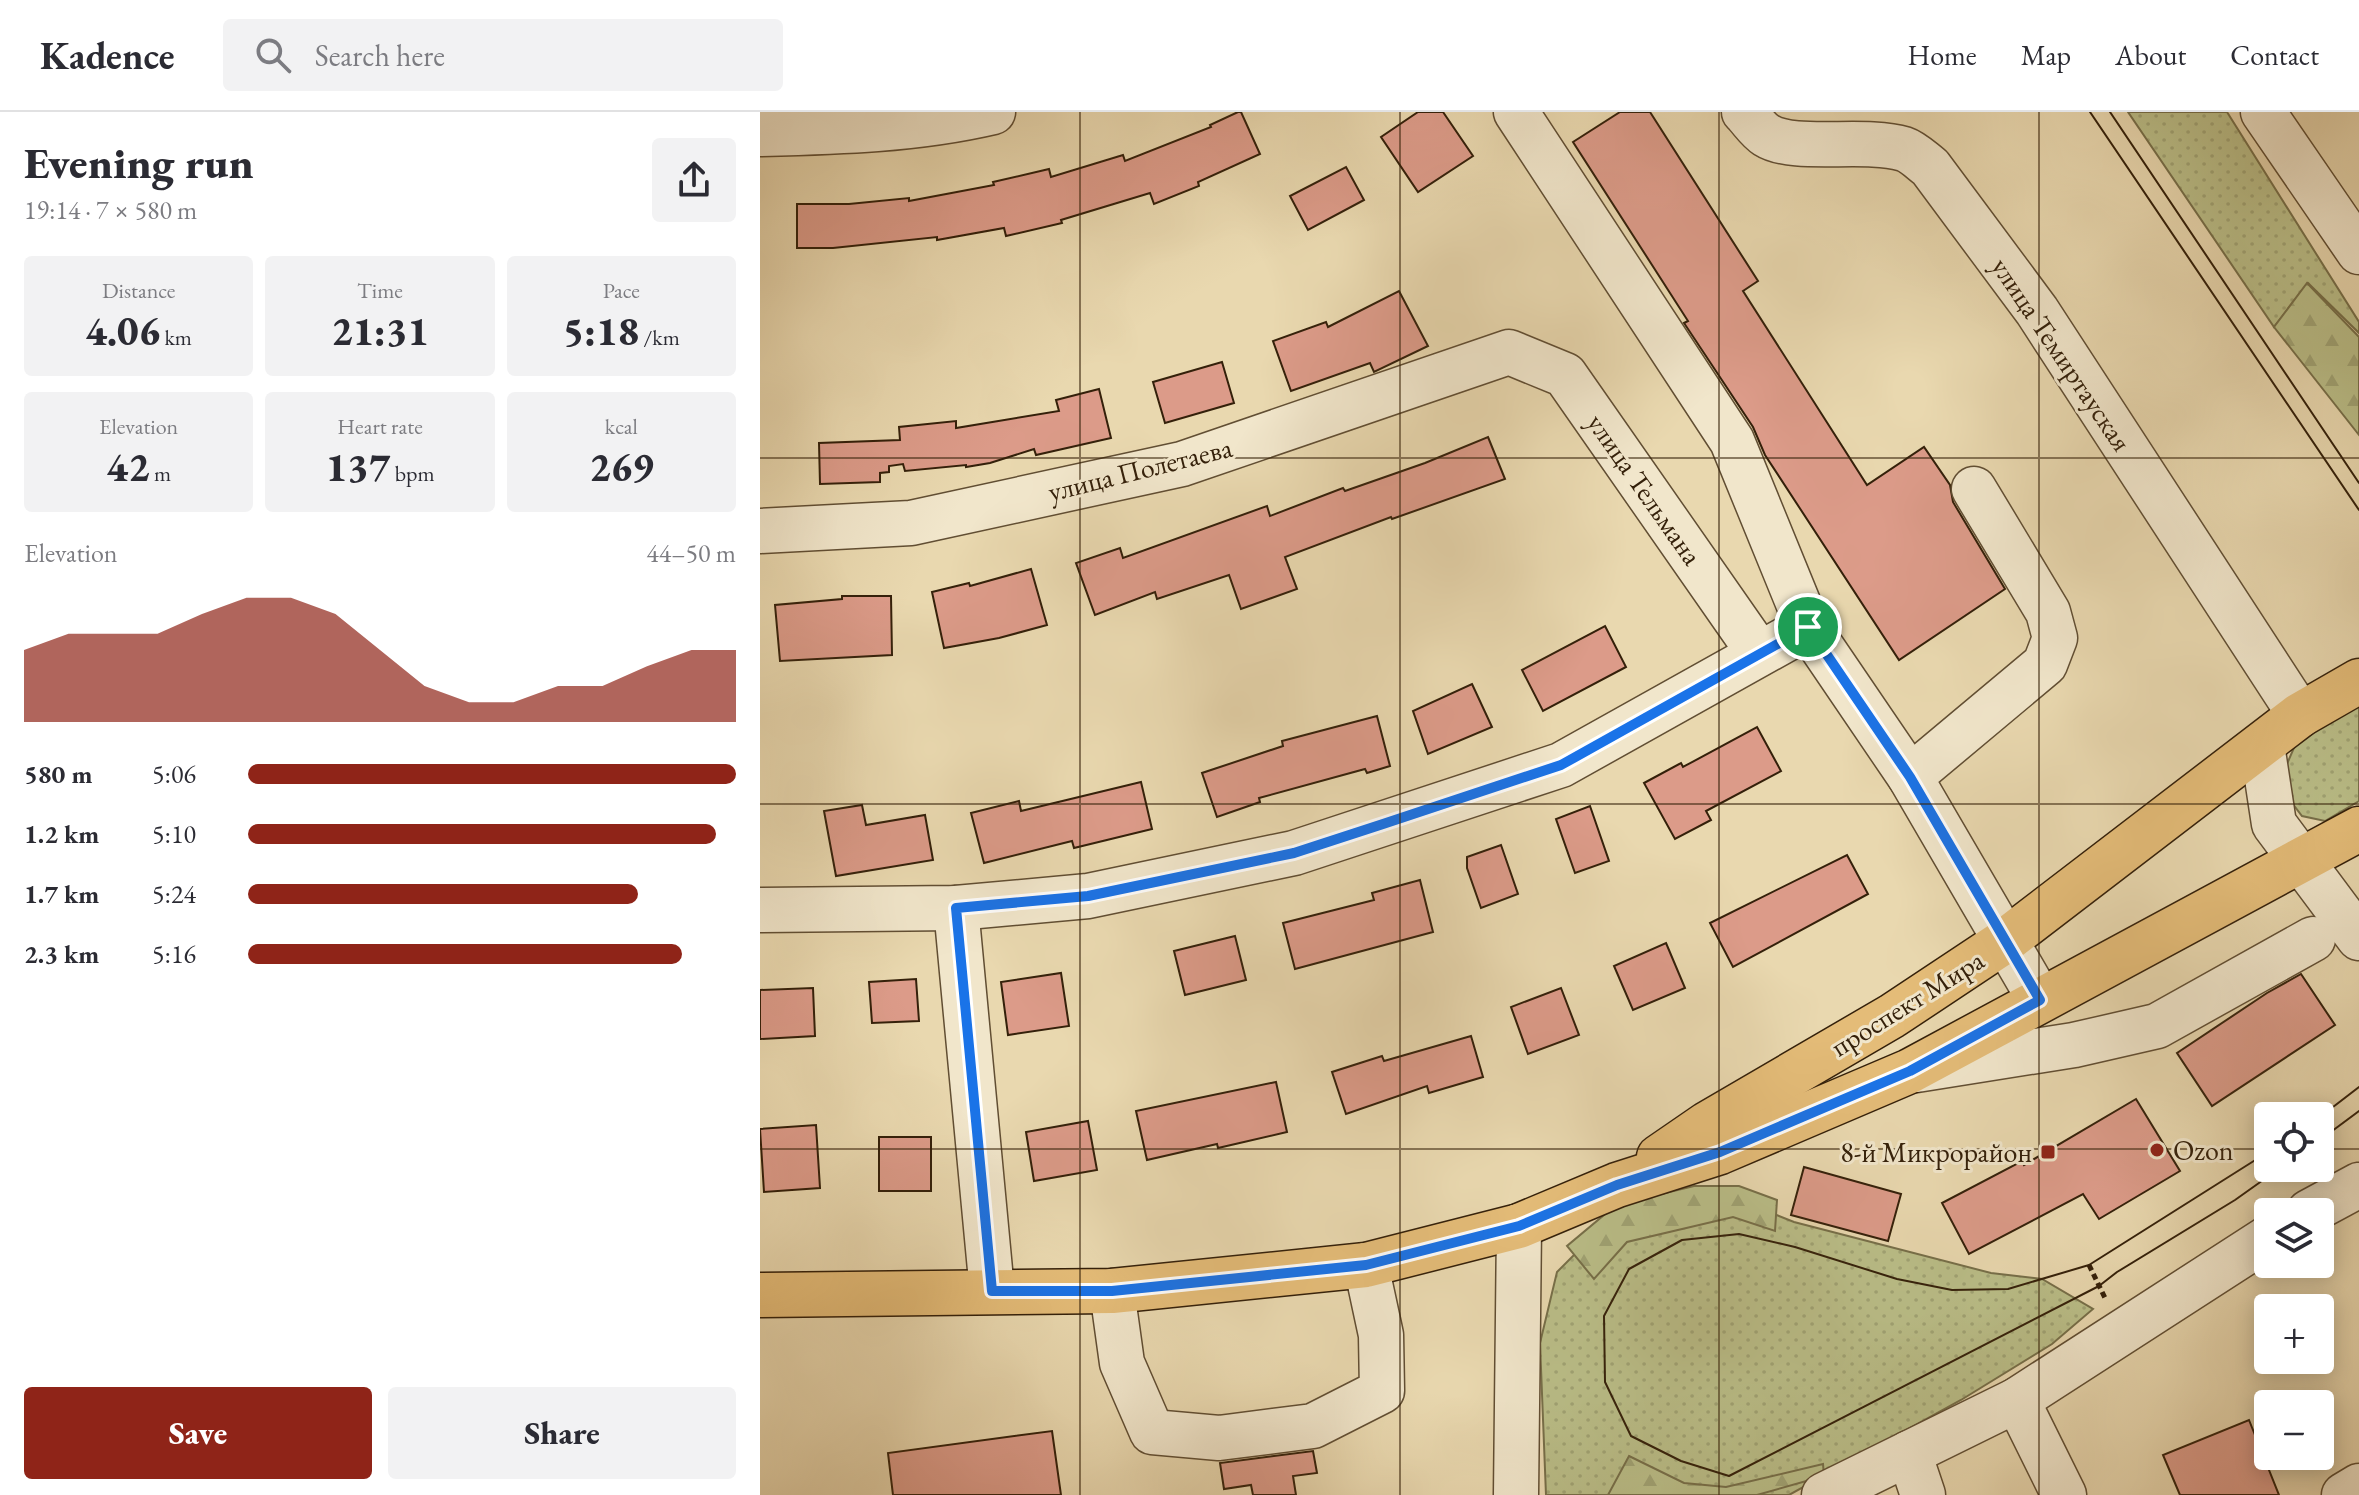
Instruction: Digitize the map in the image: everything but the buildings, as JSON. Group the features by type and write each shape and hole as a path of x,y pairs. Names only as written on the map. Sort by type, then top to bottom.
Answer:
{"main road":[{"name":"проспект Мира","path":"1617,1185 1707,1124 1892,1016 2005,941 2300,715 2359,681"},
{"name":"проспект Мира","path":"760,1295 1112,1291 1366,1265 1519,1226 1617,1185 1720,1152 1910,1071 2359,829"}],"street":[{"path":"760,134 870,121 964,119 993,112"},
{"path":"1516,112 1732,441 1808,627 1910,777 2040,1000"},
{"name":"улица Темиртауская","path":"1744,112 1765,135 1787,144 1856,142 1883,145 1906,150 1930,167 2037,311 2300,715"},
{"path":"2263,112 2359,252"},
{"name":"улица Полетаева","path":"760,531 911,523 1182,464 1509,352"},
{"name":"улица Тельмана","path":"1509,352 1565,375 1759,653"},
{"path":"1910,777 2045,664 2055,638 2048,612 1974,489"},
{"path":"760,910 956,908 1088,896 1294,853 1561,765 1808,627"},
{"path":"2262,745 2274,824 2359,938"},
{"path":"956,908 992,1291"},
{"path":"1910,1071 2074,1045 2157,1026 2313,939"},
{"path":"2334,1198 2359,1185"},
{"path":"1516,1495 1519,1226"},
{"path":"1824,1495 2017,1400 2254,1247"},
{"path":"1112,1291 1122,1363 1152,1432 1219,1438 1313,1426 1382,1391 1381,1335 1366,1265"},
{"path":"2017,1400 2064,1495"},
{"path":"1909,1453 1923,1495"},
{"path":"2344,1495 2359,1486"}],"green space":[{"path":"2128,112 2227,112 2359,322 2359,333 2308,283 2274,327"},
{"path":"2307,283 2359,337 2359,435 2274,327"},
{"path":"2359,705 2359,801 2325,821 2302,816 2286,795 2284,771 2296,743"},
{"path":"1694,1186 1739,1186 1777,1200 1775,1231 1733,1217 1627,1242 1594,1279 1567,1246 1616,1205"},
{"path":"1727,1195 1794,1222 1991,1273 2042,1279 2093,1309 2052,1344 1961,1400 1789,1495 1546,1495 1540,1343 1557,1272 1604,1225"},
{"path":"1629,1456 1684,1483 1726,1487 1823,1464 1824,1476 1757,1495 1608,1495"}],"tram line":[{"path":"2090,112 2359,510"},
{"path":"2110,112 2359,483"},
{"path":"2334,1106 2359,1087"},
{"path":"2334,1130 2359,1111"},
{"path":"2254,1161 2089,1265 2008,1289 1952,1290 1897,1279 1795,1247 1739,1234 1682,1240 1629,1269 1604,1316 1605,1382 1631,1436 1681,1461 1729,1476 2099,1286 2260,1182"}],"place":[{"name":"Ozon","path":"2157,1150"},
{"name":"8-й Микрорайон","path":"2048,1152"}],"route":[{"path":"1808,627 1910,777 2040,1000 1910,1071 1720,1152 1617,1185 1519,1226 1366,1265 1112,1291 992,1291 956,908 1088,896 1294,853 1383,824 1561,765 1808,627"}]}
